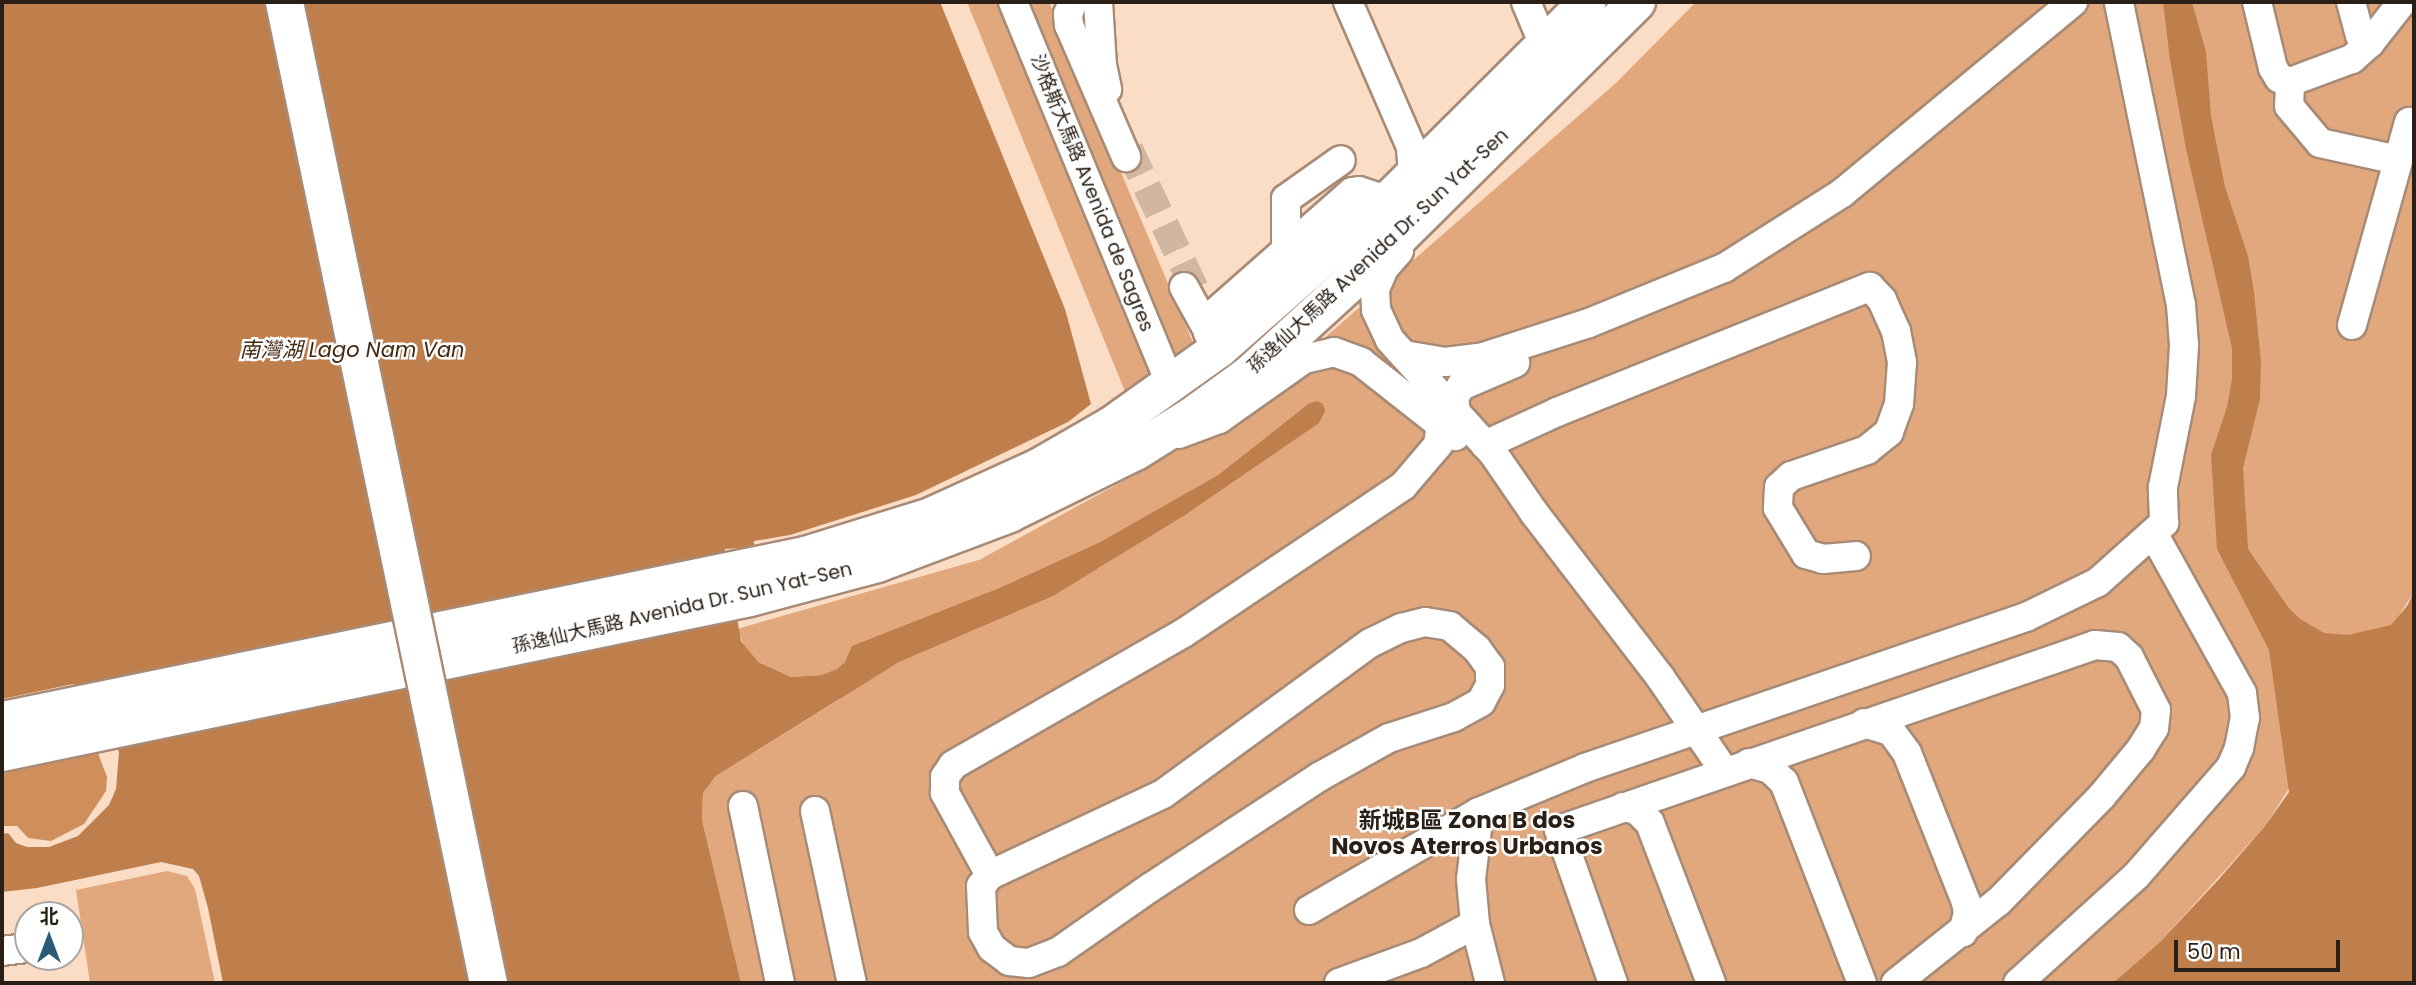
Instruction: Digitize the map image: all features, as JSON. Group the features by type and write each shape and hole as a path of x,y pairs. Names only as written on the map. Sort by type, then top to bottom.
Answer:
{"main road":[{"path":"284,2 488,983"},
{"name":"孫逸仙大馬路 Avenida Dr. Sun Yat-Sen","path":"746,582 817,552 930,516 1038,467 1111,425 1171,385 1214,341 1387,188 1450,140 1587,2"},
{"name":"孫逸仙大馬路 Avenida Dr. Sun Yat-Sen","path":"2,720 93,716 746,582 864,567 935,543 1009,513 1157,438 1249,374 1302,327 1636,2"},
{"path":"1214,341 1230,354 1248,354 1302,327"},
{"name":"孫逸仙大馬路 Avenida Dr. Sun Yat-Sen","path":"2,752 93,716"}],"street":[{"name":"沙格斯大馬路 Avenida de Sagres","path":"1013,2 1171,385"},
{"path":"1073,2 1068,14 1069,25 1128,153 1102,65 1098,2"},
{"path":"1214,341 1210,321 1221,308 1352,192 1387,188 1413,157 1348,2"},
{"path":"1526,2 1544,46"},
{"path":"1404,355 1434,362 1471,360 1567,330 1724,268 1842,193 2073,2"},
{"path":"1309,910 1479,812 1585,768 2026,617 2098,582 2164,523 2164,487 2181,396 2184,345 2181,305 2119,2"},
{"path":"2257,2 2273,68 2279,78 2290,82 2352,59 2370,43 2402,2"},
{"path":"2351,2 2360,36 2370,43"},
{"path":"2290,82 2289,106 2320,143 2398,160"},
{"path":"1524,113 1520,134 1503,154 1391,258 1378,277 1375,289 1376,310 1390,340 1485,445 1535,514"},
{"path":"2352,325 2409,122"},
{"path":"1405,133 1423,144 1450,140"},
{"path":"1286,251 1286,199 1336,153 1387,188"},
{"path":"1485,445 1557,412 1870,287 1882,300 1896,331 1902,362 1899,404 1889,432 1867,450 1791,476 1779,487 1778,508 1806,554 1823,559 1856,556"},
{"path":"1214,341 1189,288 1204,306 1221,308"},
{"path":"1157,438 1207,426 1304,359 1325,353 1342,354 1361,362 1416,402 1450,405 1567,330"},
{"path":"1450,405 1660,677 1696,732 1737,768 1770,769 1784,782 1864,982"},
{"path":"990,875 945,793 945,777 953,765 1185,632 1403,486 1438,446 1450,405"},
{"path":"2018,983 2136,876 2231,768 2239,748 2245,718 2242,693 2152,533"},
{"path":"1425,622 1450,626 1477,649 1490,667 1490,685 1481,702 1454,718 1389,738 1319,777 1151,887 1058,952 1029,963 1009,961 992,948 983,932 980,904 981,886 990,875 1163,794 1370,643 1401,628 1425,622"},
{"path":"1613,983 1559,830 2095,645 2118,647 2129,657 2156,710 2154,729 2141,750 2101,797 1999,901 1896,983"},
{"path":"1915,706 1905,728 1908,753 1964,894 1968,913 1963,932"},
{"path":"1864,723 1891,731 1908,753"},
{"path":"1784,782 1786,762 1796,747"},
{"path":"1650,823 1651,810 1661,794"},
{"path":"743,806 780,983"},
{"path":"1623,807 1637,810 1650,823 1711,983"},
{"path":"815,811 852,983"},
{"path":"1479,812 1471,879 1475,923 1490,983"},
{"path":"1964,894 1979,905 1999,901"},
{"path":"1353,982 1421,953 1475,923"}],"shaded area":[{"path":"967,2 1049,2 1194,345 1126,394"},
{"path":"1696,2 2414,2 2414,592 2265,826 2160,942 2113,983 741,983 702,820 703,793 716,776 840,699 822,675 791,677 758,662 748,654 737,629 979,560 1138,473 1266,389 1616,83","holes":["1308,404 1211,497 1099,568 997,589 1100,542 1218,475"]},
{"path":"96,748 107,777 106,791 84,824 51,841 28,838 17,826 2,826 2,766"},
{"path":"167,871 187,876 195,889 215,983 90,983 84,943 84,901 78,901 76,890"}],"water":[{"name":"南灣湖 Lago Nam Van","path":"2,2 940,2 1065,309 1091,404 1068,422 916,495 790,535 754,541 754,547 725,549 741,641 758,662 791,677 822,675 837,669 845,662 852,646 997,589 1100,542 1218,475 1308,404 1317,401 1323,404 1325,411 1319,423 1185,515 1053,596 899,662 716,776 703,793 702,820 741,983 223,983 208,908 199,876 193,869 161,862 37,888 2,892 2,834 8,833 16,843 27,847 49,847 78,836 109,805 116,789 119,752 101,683 76,690 73,684 2,699"},
{"path":"2163,2 2192,2 2206,52 2211,116 2225,187 2248,256 2254,292 2261,362 2260,399 2243,468 2248,549 2288,607 2300,619 2324,633 2348,635 2391,625 2407,606 2414,592 2414,983 2113,983 2160,942 2219,879 2265,826 2289,792 2269,650 2217,549 2211,455 2227,407 2232,379 2232,348 2186,149"}],"tunnel":[{"path":"1129,149 1195,289"}],"district":[{"name":"新城B區 Zona B dos Novos Aterros Urbanos","path":"1467,833"}]}
